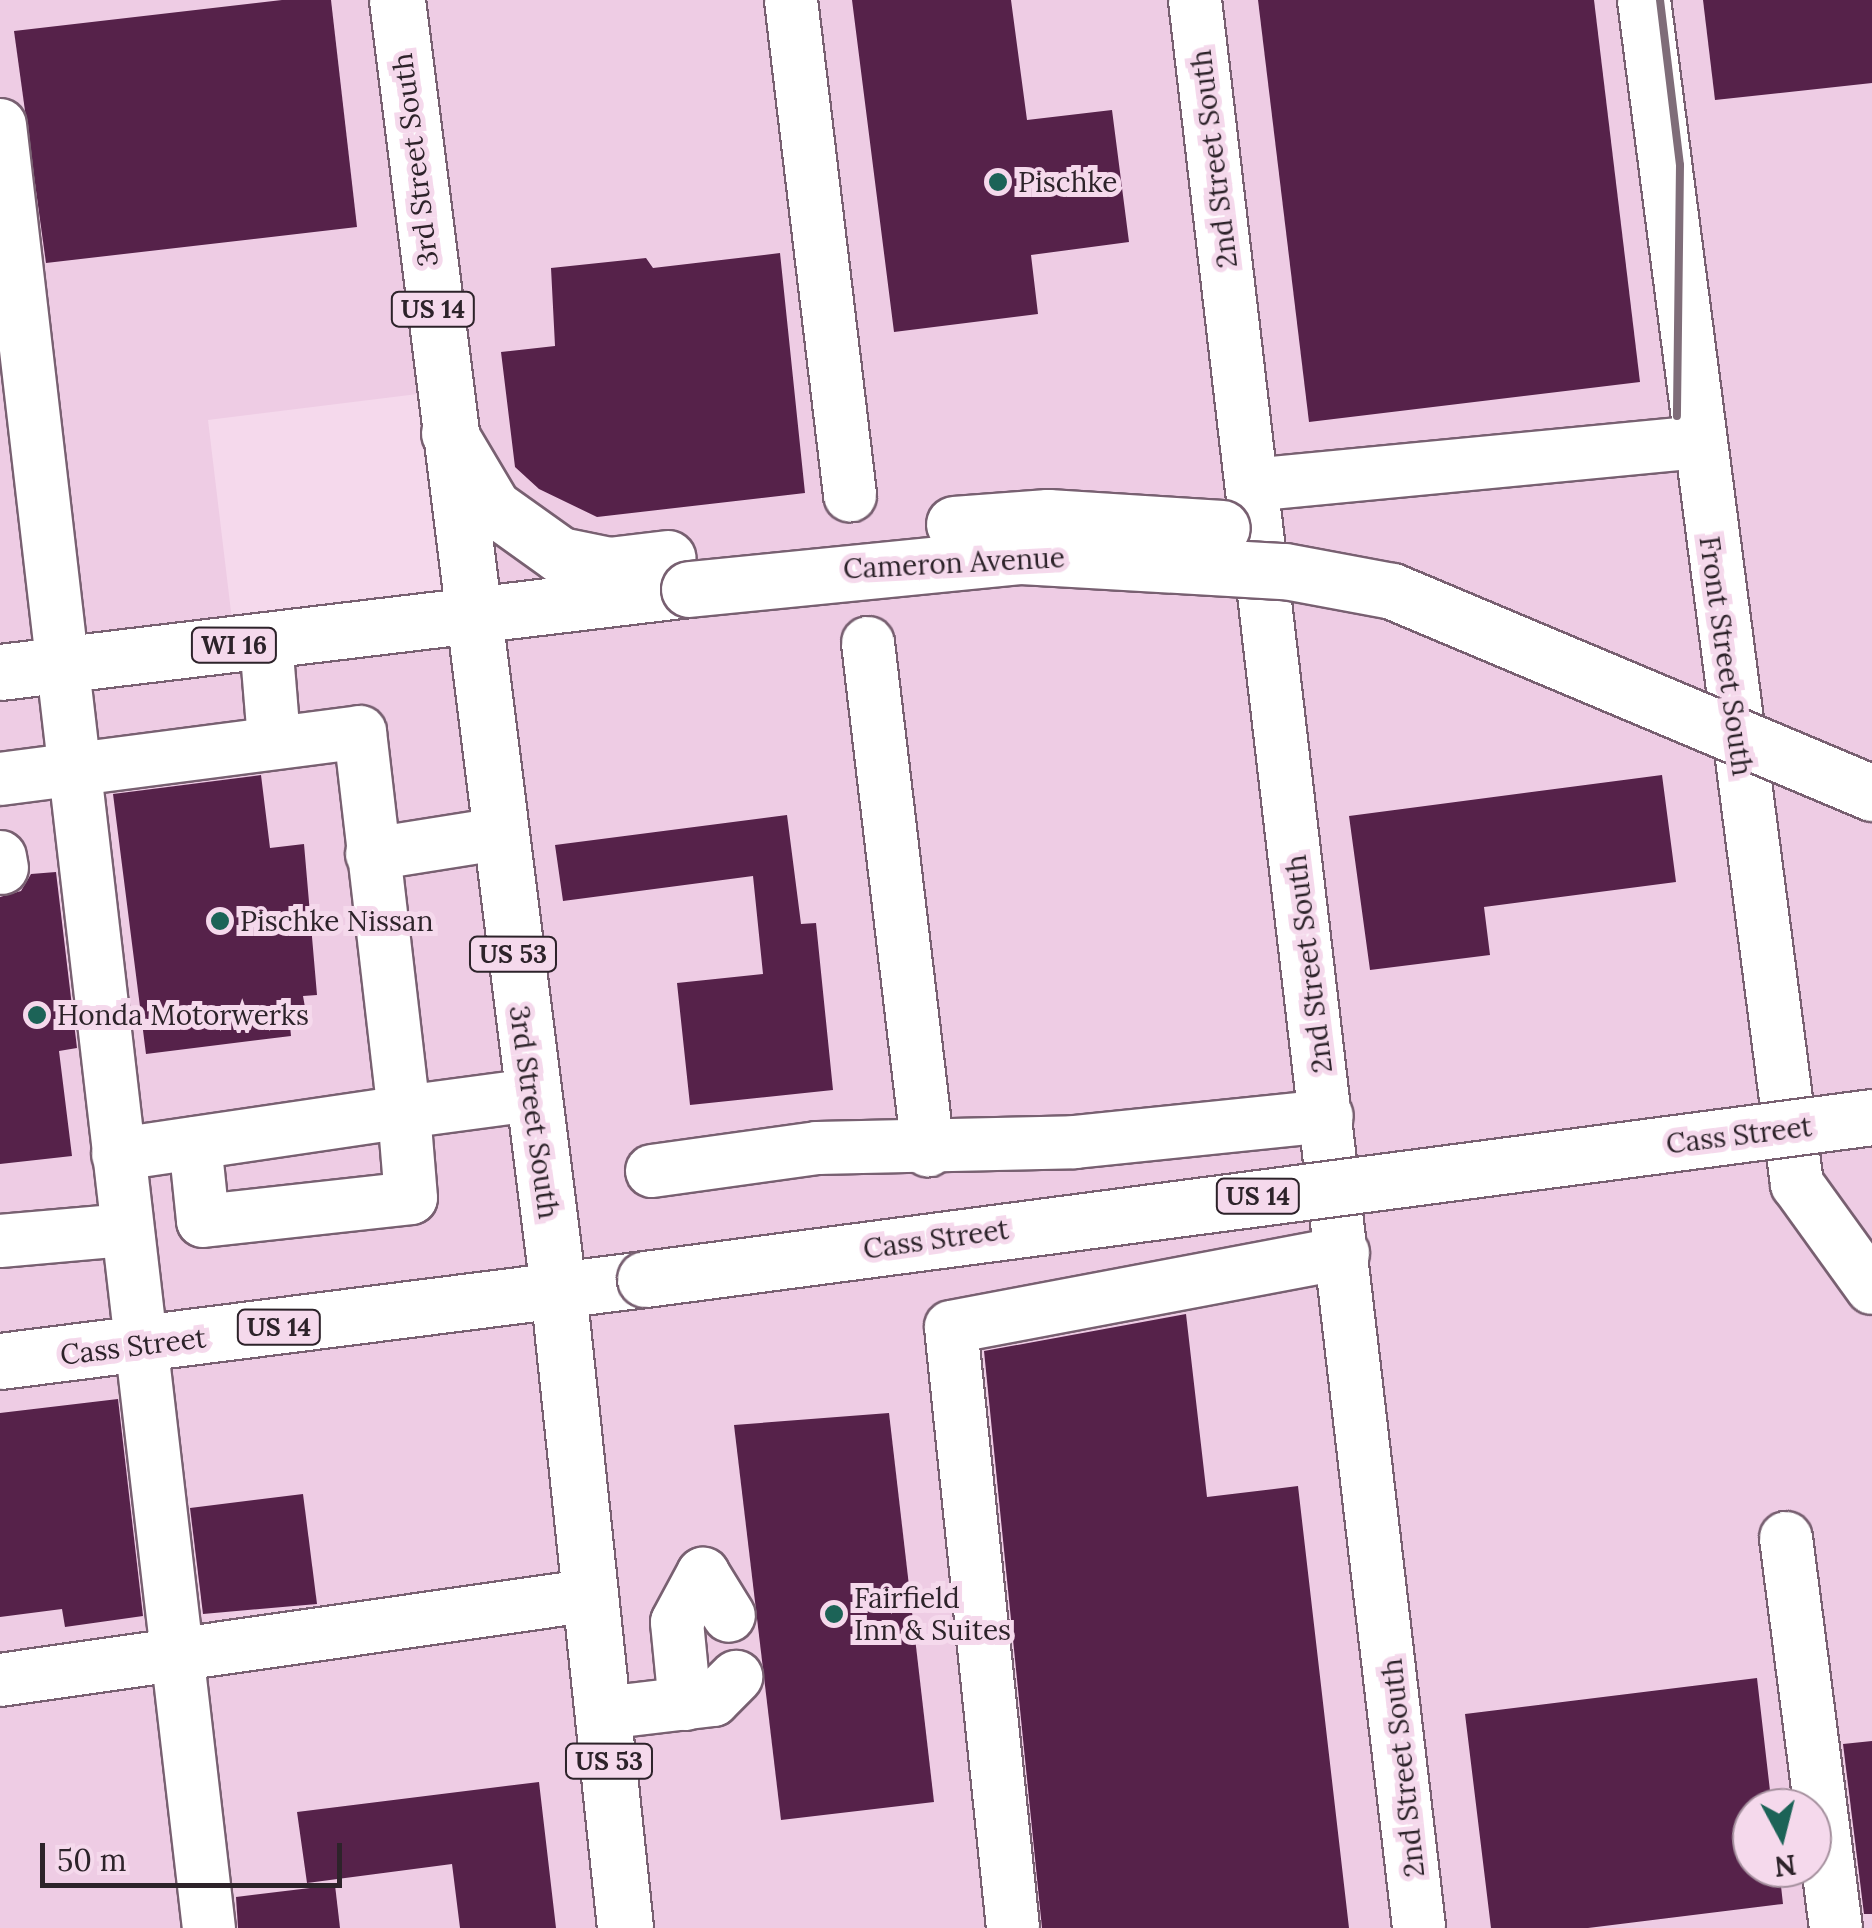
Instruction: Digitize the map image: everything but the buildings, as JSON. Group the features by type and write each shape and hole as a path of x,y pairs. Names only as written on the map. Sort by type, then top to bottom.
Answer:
{"main road":[{"name":"3rd Street South","path":"396,0 469,619 558,1289 626,1928"},
{"path":"447,430 493,507 560,556 688,573"},
{"name":"Cameron Avenue","path":"0,672 469,619 688,573 846,569 1070,555 1285,571 1392,591 1872,793"},
{"name":"Cass Street","path":"0,1362 1872,1117"}],"street":[{"path":"791,0 850,496"},
{"name":"2nd Street South","path":"1195,0 1419,1928"},
{"name":"Front Street South","path":"1644,0 1696,442 1797,1184 1810,1212 1872,1288"},
{"path":"0,125 66,664 139,1346 209,1928"},
{"path":"1252,485 1696,442"},
{"path":"266,642 274,740"},
{"path":"868,643 928,1150"},
{"path":"0,779 274,740 360,732 404,1112 410,1198 203,1221 194,1143"},
{"path":"372,854 498,834"},
{"path":"118,1154 532,1095"},
{"path":"652,1171 818,1148 928,1150 1327,1116"},
{"name":"Cass Street","path":"1335,1180 1788,1121"},
{"path":"0,1240 127,1230"},
{"path":"1013,1928 951,1327 1343,1253"},
{"path":"1786,1538 1836,1928"},
{"path":"685,1704 676,1622 703,1574 730,1616"},
{"path":"0,1680 176,1649 592,1595"},
{"path":"604,1713 713,1700 736,1677"}],"shaded area":[{"path":"0,0 1872,0 1872,1928 0,1928","holes":["442,391 468,619 235,645 208,420"]}],"railway":[{"path":"1660,0 1680,165 1677,416"}],"place":[{"name":"Pischke","path":"998,182"},
{"name":"Pischke Nissan","path":"220,921"},
{"name":"Honda Motorwerks","path":"37,1015"},
{"name":"Fairfield Inn & Suites","path":"834,1614"}]}
